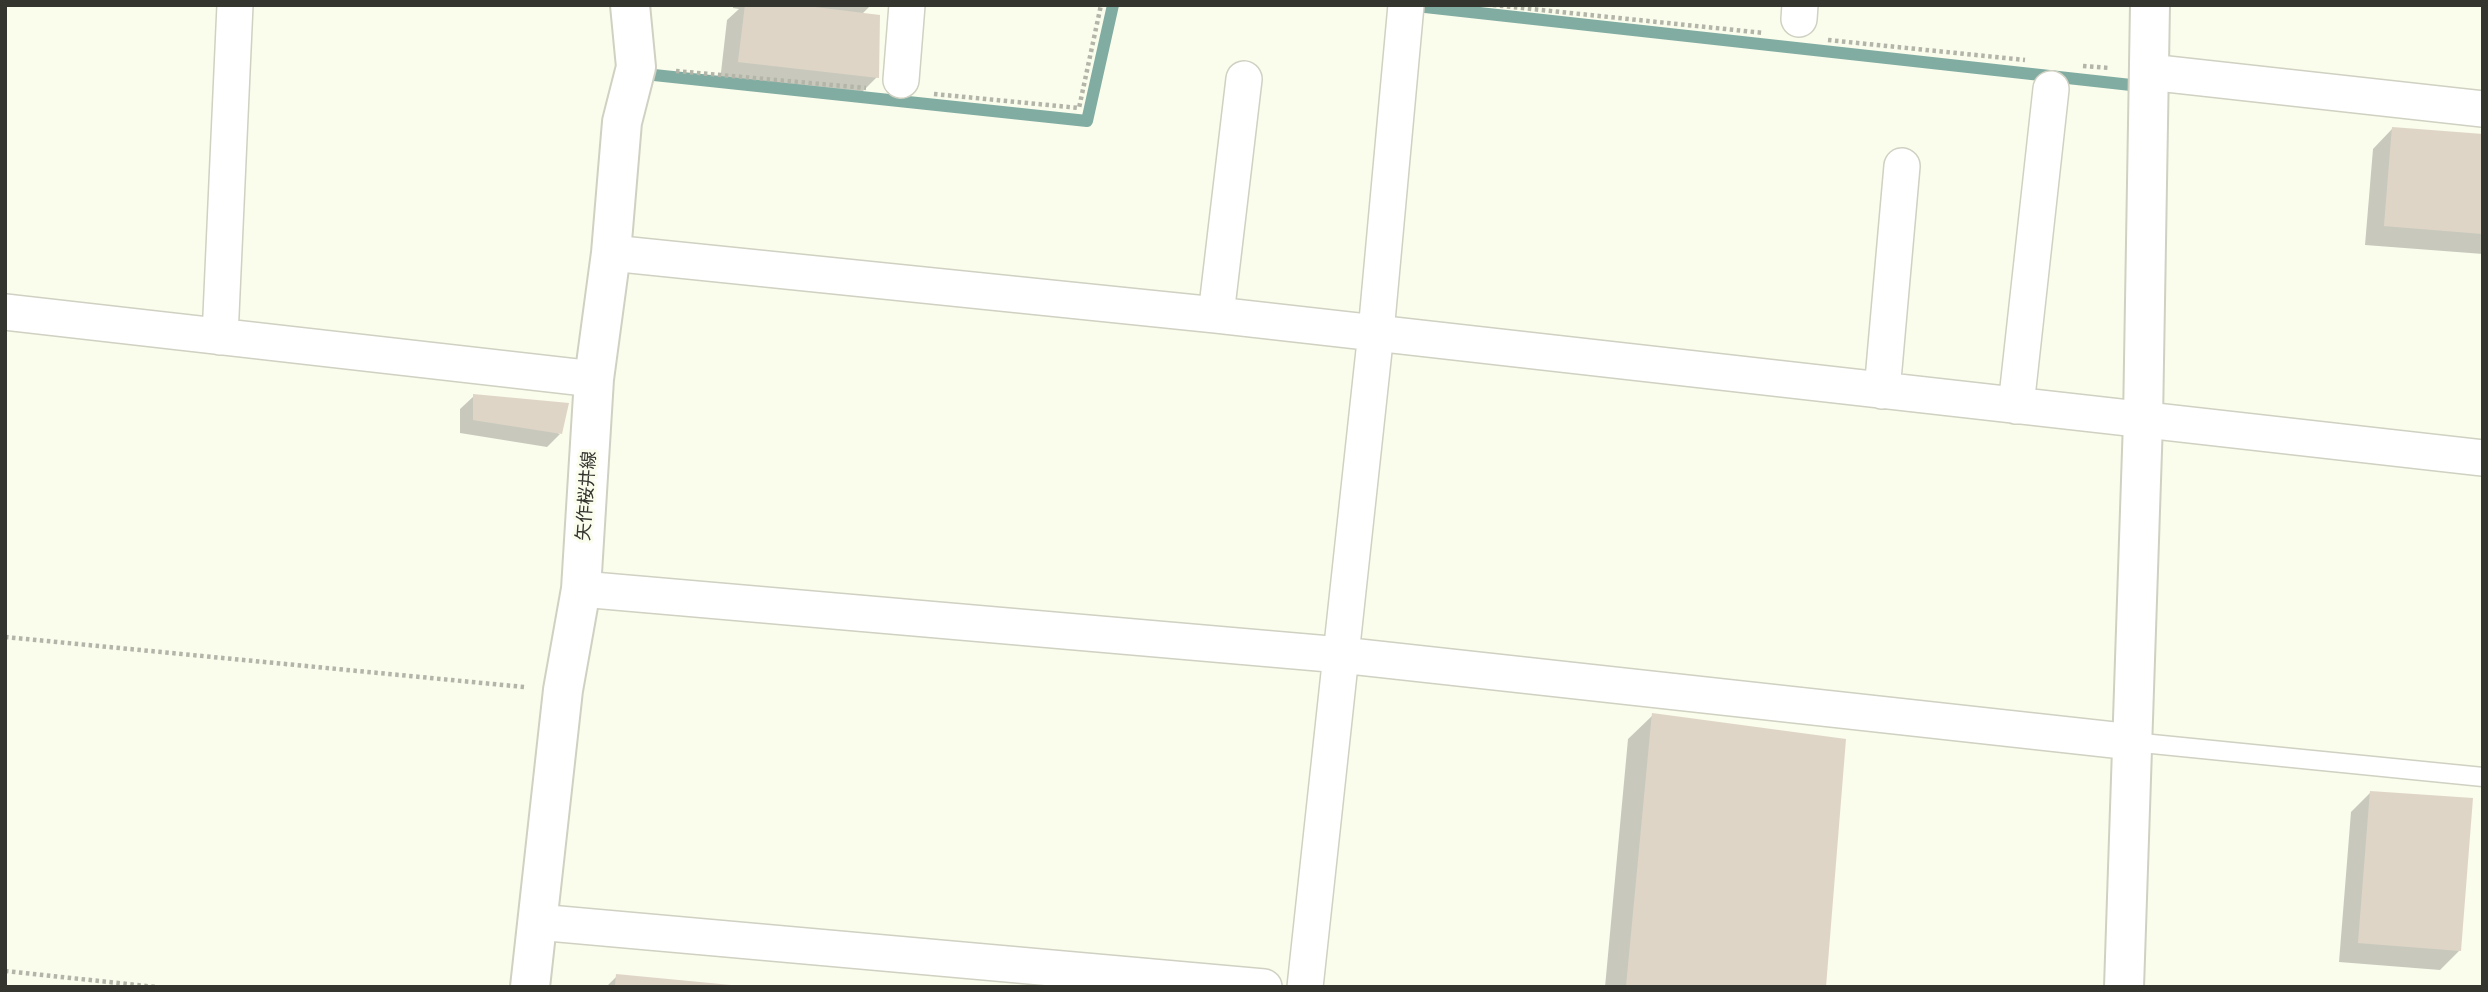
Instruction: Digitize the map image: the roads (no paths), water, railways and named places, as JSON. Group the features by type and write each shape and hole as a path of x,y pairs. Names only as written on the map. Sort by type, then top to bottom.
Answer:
{"street":[{"path":"220,337 235,5"},
{"name":"矢作桜井線","path":"530,987 563,690 581,589 594,379 611,253 622,122 636,67 630,5"},
{"path":"900,87 907,5"},
{"path":"1305,987 1376,332 1406,5"},
{"path":"2124,987 2143,421 2150,5"},
{"path":"2149,72 2483,108"},
{"path":"1216,315 1244,79"},
{"path":"2016,406 2051,89"},
{"path":"1882,391 1902,166"},
{"path":"611,253 1376,332 2483,458"},
{"path":"5,312 594,379"},
{"path":"581,589 1341,655 2132,742"},
{"path":"537,922 1264,987"}],"lane":[{"path":"2132,742 2483,777"}],"waterway":[{"path":"654,75 1087,121 1113,5"},
{"path":"1416,6 2131,85"}]}
